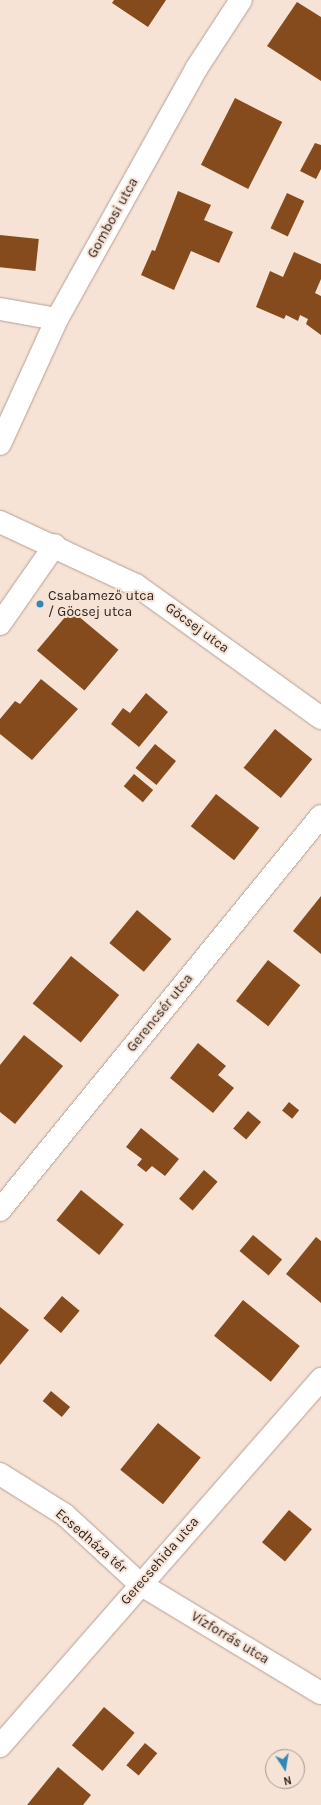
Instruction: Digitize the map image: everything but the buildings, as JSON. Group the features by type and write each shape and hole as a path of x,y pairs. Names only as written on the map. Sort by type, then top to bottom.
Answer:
{"street":[{"name":"Gombosi utca","path":"0,444 57,319 196,69 241,0"},
{"path":"0,309 57,319"},
{"name":"Göcsej utca","path":"0,522 55,545 136,585 321,718"},
{"path":"0,624 55,545"},
{"name":"Gerencsér utca","path":"0,1210 321,816"},
{"name":"Gerecsehida utca","path":"0,1746 140,1584 321,1379"},
{"name":"Ecsedháza tér","path":"0,1474 65,1515 140,1584"},
{"name":"Vízforrás utca","path":"140,1584 321,1693"}],"place":[{"name":"Csabamező utca / Göcsej utca","path":"40,604"}]}
